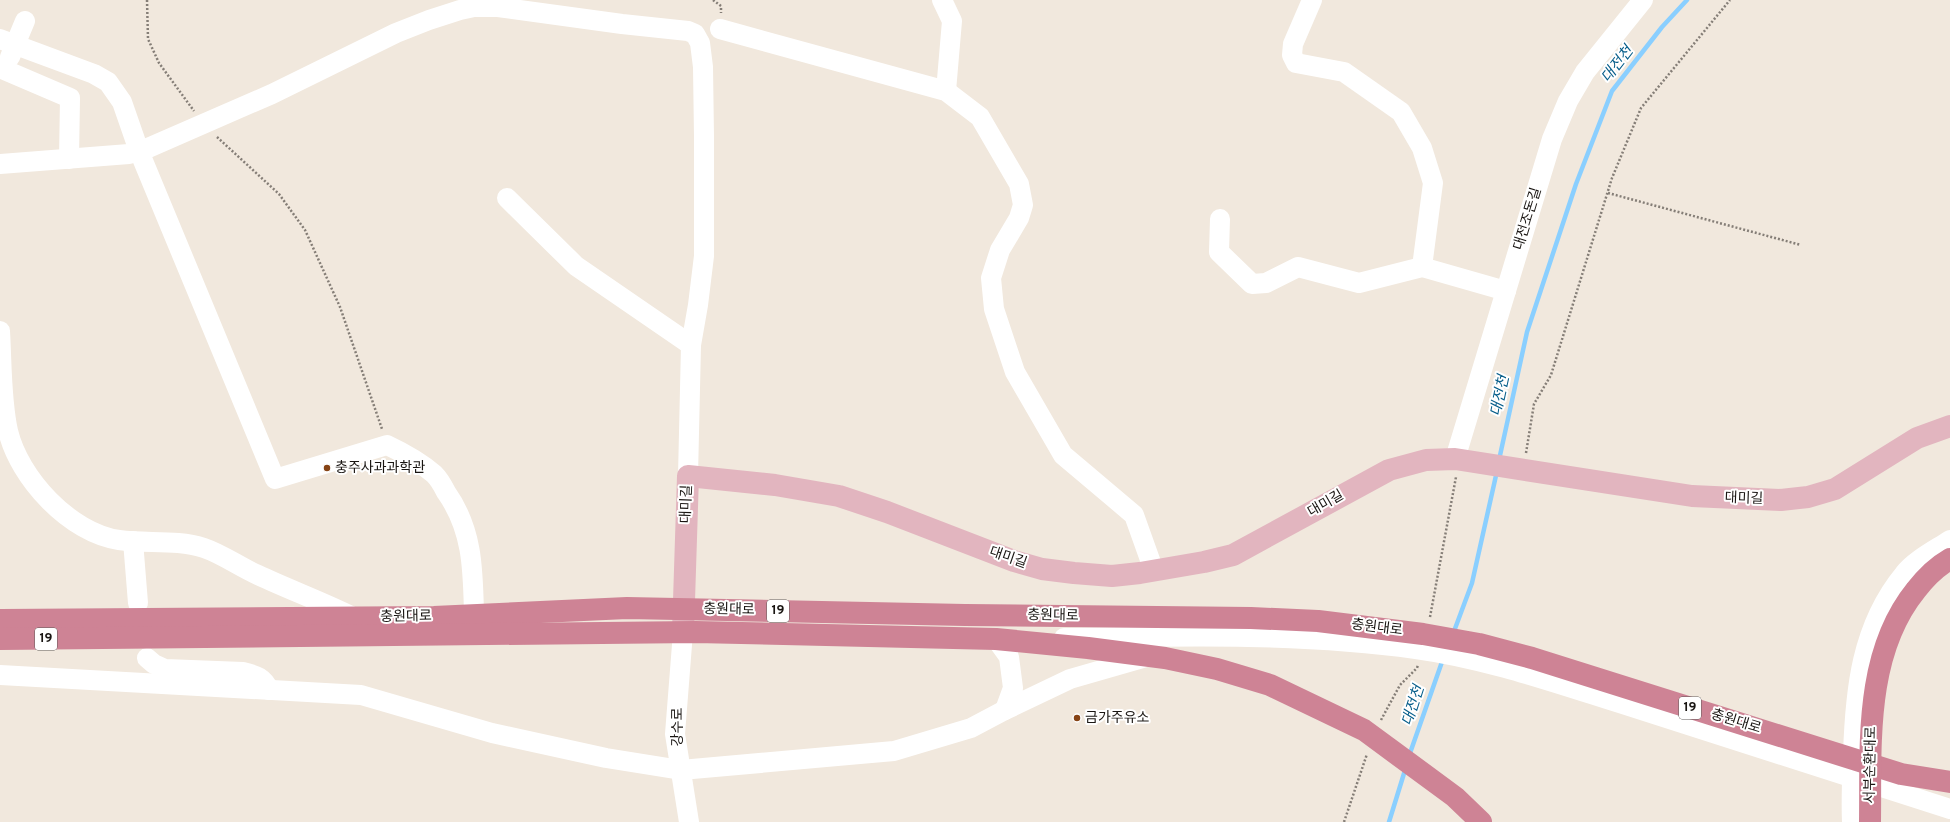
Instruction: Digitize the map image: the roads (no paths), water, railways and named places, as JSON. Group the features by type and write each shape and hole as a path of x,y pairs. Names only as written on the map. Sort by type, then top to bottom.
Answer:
{"highway":[{"name":"서부순환대로","path":"1870,822 1864,707 1892,630 1907,600 1928,575 1950,559"},
{"name":"충원대로","path":"135,621 474,615 627,608 965,615 1251,618 1318,621 1476,653 1575,670 1901,774"},
{"name":"19","path":"0,620 90,629"},
{"name":"충원대로","path":"135,621 467,633 683,632 996,639 1150,656 1217,669 1270,685 1364,730 1450,793 1481,822"},
{"name":"19","path":"0,639 90,629 135,621"},
{"path":"1901,774 1950,782"}],"main road":[{"name":"대미길","path":"683,632 688,476 775,485 840,496 887,512 1014,561 1042,569 1112,576 1154,571 1233,555 1389,470 1426,460 1524,463 1692,496 1782,500 1808,497 1835,488 1917,438 1950,426"}],"street":[{"path":"942,0 952,21 946,91"},
{"path":"1312,0 1293,44 1292,55 1296,63 1344,72 1401,112 1422,148 1433,184 1422,268"},
{"name":"대전조돈길","path":"1462,460 1506,291 1552,139 1568,101 1585,72 1643,0"},
{"path":"0,164 129,154 139,151 272,94 416,25 474,7 498,7 622,24 688,31 695,34 700,43 703,67 704,256 691,345 688,476"},
{"path":"25,21 8,42 2,68 70,98 69,159"},
{"path":"720,29 946,91 980,118 1019,184 1023,205 1020,218 1000,250 991,278 994,309 1015,372 1062,455 1134,515 1154,571"},
{"path":"8,42 94,74 108,82 122,102 139,151 275,479 387,445 411,457 435,475 450,497 466,529 473,570 474,615"},
{"path":"508,198 576,266 691,345"},
{"path":"1220,219 1219,252 1252,284 1266,283 1298,267 1359,283 1422,268 1506,291"},
{"path":"0,331 8,431 27,472 48,499 70,520 93,533 119,540 165,542 204,548 260,576 355,618"},
{"path":"1852,822 1864,707 1860,666 1870,633 1885,603 1904,573 1925,556 1950,540"},
{"path":"133,541 135,621"},
{"name":"강수로","path":"683,632 675,734 689,822"},
{"path":"996,639 1133,636 1272,638 1360,643 1420,641"},
{"path":"996,639 1009,657 1013,688 1005,710"},
{"name":"충원대로","path":"1476,653 1561,685 1950,809"},
{"path":"0,675 361,695 492,733 606,758 681,770 894,751 971,728 1070,679 1150,656"},
{"path":"147,658 154,664 165,668 243,672 255,675 262,679 269,690"},
{"name":"충원대로","path":"1901,774 1950,790"}],"waterway":[{"name":"대전천","path":"1499,460 1527,332 1576,184 1612,91 1662,27 1687,0"},
{"name":"대전천","path":"1453,634 1472,583 1497,471"},
{"name":"대전천","path":"1409,756 1443,659"},
{"name":"대전천","path":"1389,822 1406,767"}],"place":[{"name":"충주사과과학관","path":"327,468"},
{"name":"금가주유소","path":"1077,718"}]}
